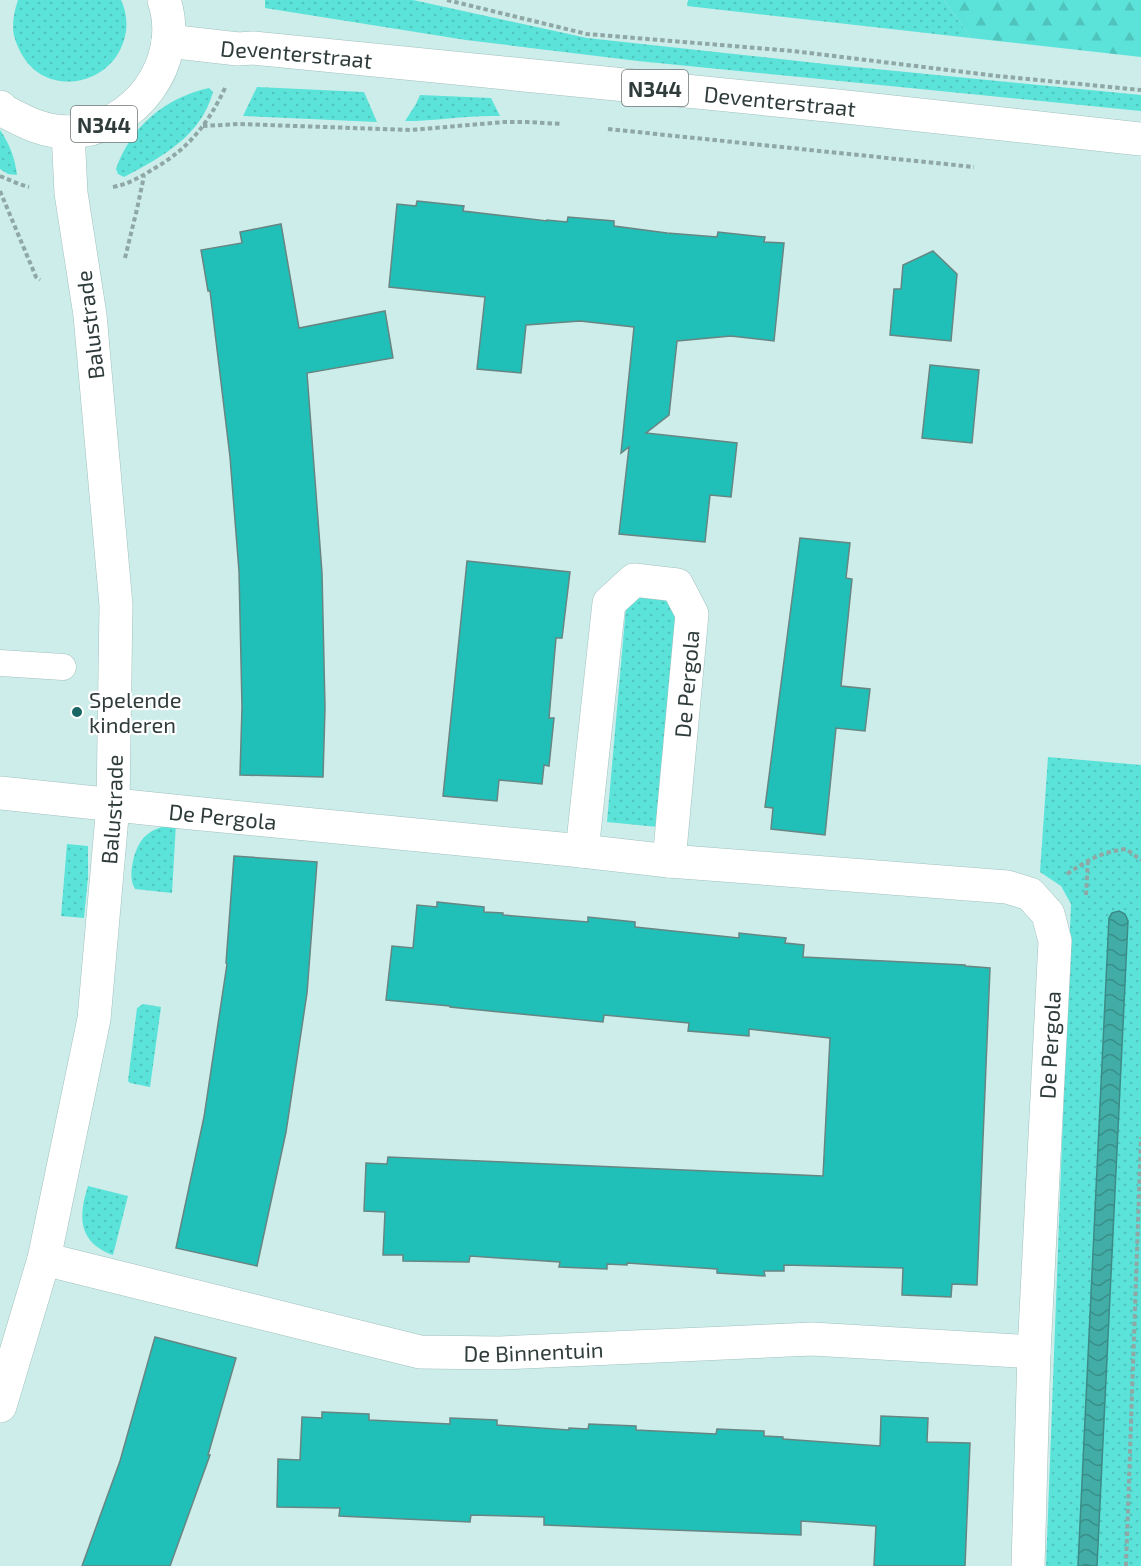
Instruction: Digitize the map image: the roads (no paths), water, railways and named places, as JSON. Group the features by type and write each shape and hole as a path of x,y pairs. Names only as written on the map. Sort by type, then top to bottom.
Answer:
{"street":[{"name":"N344","path":"0,107 34,126 68,132 97,128 123,115 145,95 161,70 168,41 168,11 164,0"},
{"name":"Deventerstraat","path":"168,41 825,105 1141,139"},
{"name":"Balustrade","path":"0,1407 44,1259 94,1019 113,805 117,605 90,315 71,193 68,132"},
{"name":"De Pergola","path":"582,851 609,603 634,580 677,585 692,614 669,861"},
{"name":"De Pergola","path":"0,793 669,861 1007,887 1030,894 1048,914 1055,941 1034,1352 1028,1566"},
{"name":"De Binnentuin","path":"44,1259 420,1352 500,1353 812,1339 1034,1352"}],"lane":[{"path":"0,663 63,667"}],"water":[{"path":"1119,911 1125,914 1128,921 1097,1566 1078,1566 1109,918 1112,913"}],"place":[{"name":"Spelende kinderen","path":"77,712"}]}
